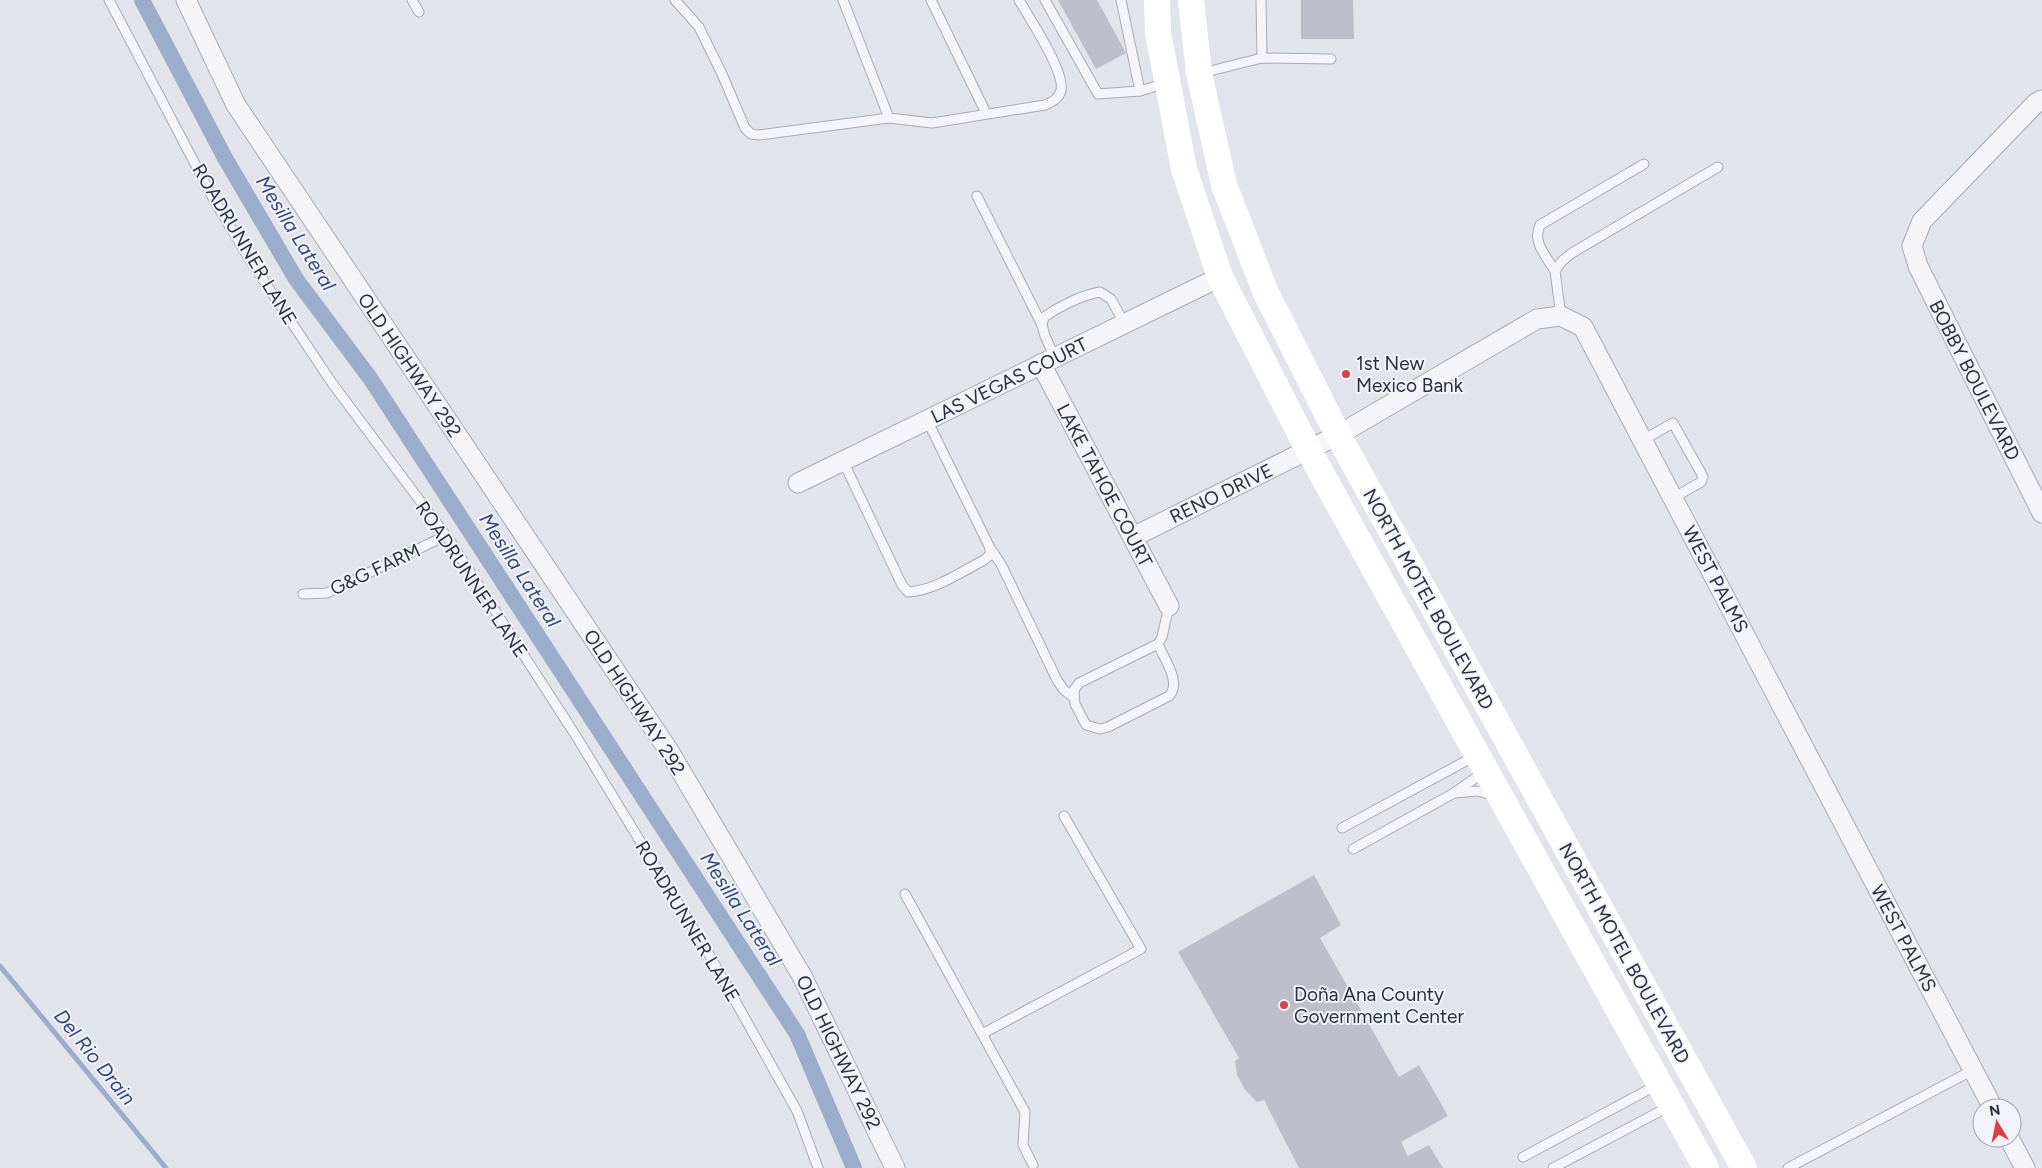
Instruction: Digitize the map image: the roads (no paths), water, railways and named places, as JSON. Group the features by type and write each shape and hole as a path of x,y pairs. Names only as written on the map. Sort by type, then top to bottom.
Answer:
{"main road":[{"name":"NORTH MOTEL BOULEVARD","path":"1157,0 1158,34 1184,169 1220,277 1308,449 1706,1168"},
{"name":"NORTH MOTEL BOULEVARD","path":"1191,0 1199,74 1224,185 1259,275 1338,435 1744,1168"},
{"path":"1167,83 1199,74"},
{"path":"1482,762 1511,748"},
{"path":"1665,1094 1689,1068"},
{"path":"1665,1094 1701,1090"}],"street":[{"name":"OLD HIGHWAY 292","path":"186,0 236,105 669,751 802,976 896,1168"},
{"name":"BOBBY BOULEVARD","path":"2040,106 1922,221 1912,246 1918,266 2042,513"},
{"name":"LAS VEGAS COURT","path":"798,483 1220,277"},
{"path":"1308,449 1338,435 1537,319 1561,316"},
{"name":"WEST PALMS","path":"1561,316 1584,326 1988,1098"},
{"name":"LAKE TAHOE COURT","path":"1048,361 1133,537 1169,606"},
{"name":"RENO DRIVE","path":"1133,537 1308,449"},
{"path":"2014,1148 2025,1168"}],"lane":[{"name":"ROADRUNNER LANE","path":"109,0 210,191 248,257 332,383 446,536 576,736 706,949 797,1111 818,1168"},
{"path":"412,0 419,12"},
{"path":"675,0 699,27 745,128 751,134 759,135 889,118 932,124 986,113 1045,105 1059,96 1062,88 1054,61 1019,0"},
{"path":"842,0 889,118"},
{"path":"931,0 986,113"},
{"path":"1045,0 1098,94 1140,91 1167,83"},
{"path":"1122,0 1140,91"},
{"path":"1260,0 1262,58"},
{"path":"1199,74 1262,58 1331,59"},
{"path":"1561,316 1555,271 1537,241 1536,233 1540,225 1644,164"},
{"path":"1555,271 1561,262 1572,252 1718,168"},
{"path":"977,196 1042,326 1048,361"},
{"path":"1042,326 1044,317 1051,312 1091,294 1100,292 1111,299 1124,323"},
{"path":"927,420 990,548 1001,564 1057,680 1064,690 1073,696 1086,725 1100,729 1169,696 1175,688 1175,683 1158,644"},
{"path":"1643,440 1673,423 1700,471 1703,477 1701,482 1673,498"},
{"path":"843,461 902,585 908,592 918,592 984,560 990,555 990,548"},
{"name":"G&G FARM","path":"303,594 327,593 446,536"},
{"path":"1073,696 1074,690 1079,683 1158,644 1162,637 1169,606"},
{"path":"1353,849 1454,793 1482,762"},
{"path":"1342,828 1482,762"},
{"path":"1454,793 1491,793 1503,801"},
{"path":"982,1034 1141,949 1064,816"},
{"path":"905,894 1025,1112 1023,1145 1033,1165"},
{"path":"1788,1168 1973,1070"},
{"path":"1524,1157 1665,1094"},
{"path":"1553,1168 1665,1094"}],"waterway":[{"name":"Mesilla Lateral","path":"142,0 225,158 296,279 370,378 797,1034 854,1168"},
{"name":"Del Rio Drain","path":"0,966 166,1168"}],"place":[{"name":"1st New Mexico Bank","path":"1346,374"},
{"name":"Doña Ana County Government Center","path":"1284,1005"}]}
